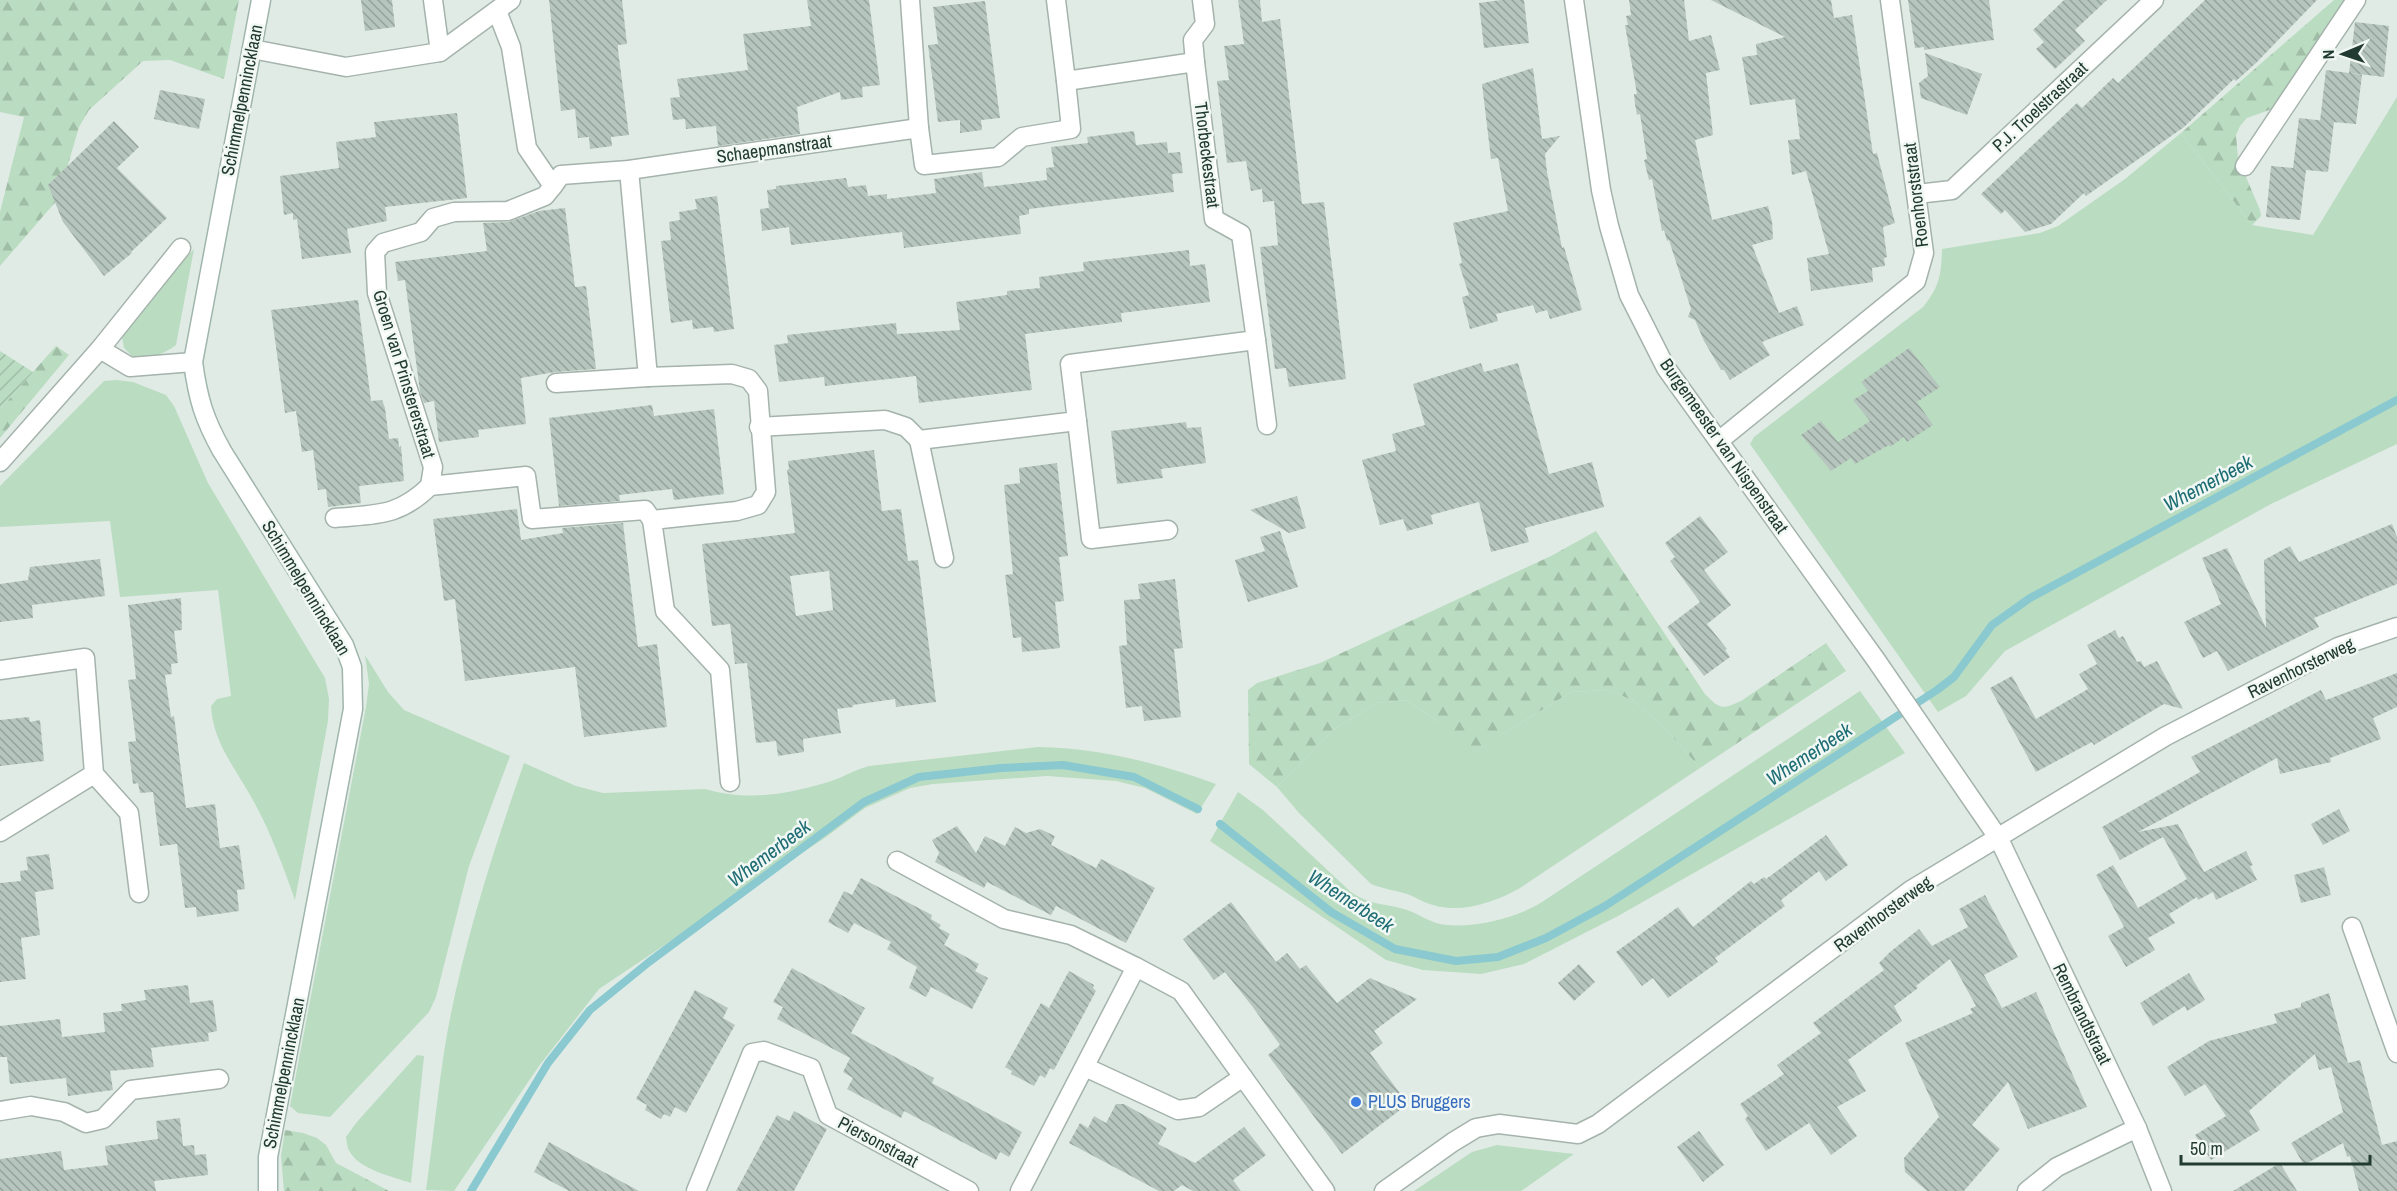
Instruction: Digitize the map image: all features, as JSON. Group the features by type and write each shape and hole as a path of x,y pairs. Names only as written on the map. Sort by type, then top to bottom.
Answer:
{"street":[{"name":"Schimmelpennincklaan","path":"261,0 193,362 198,395 206,421 222,451 344,645 352,667 353,709 268,1158 268,1191"},
{"path":"433,0 440,52"},
{"path":"910,0 919,128 924,165 998,158 1022,137 1071,129 1056,0"},
{"name":"Thorbeckestraat","path":"1202,0 1205,24 1193,40 1214,219 1241,234 1267,425"},
{"name":"Burgemeester van Nispenstraat","path":"1574,0 1601,190 1629,295 1666,368 1720,440 1900,694 1999,839"},
{"name":"Roenhorststraat","path":"1720,440 1916,282 1924,254 1890,0"},
{"name":"P.J. Troelstrastraat","path":"1917,194 1952,190 2154,0"},
{"path":"2245,166 2356,0"},
{"path":"252,49 346,67 440,52 504,6 527,148 554,186"},
{"path":"1066,81 1195,62"},
{"name":"Schaepmanstraat","path":"376,262 375,252 383,243 421,232 433,218 454,213 508,211 545,196 561,175 628,170 919,128"},
{"path":"628,170 648,377"},
{"path":"0,462 100,349 181,248"},
{"name":"Groen van Prinstererstraat","path":"376,262 377,293 433,467 430,486"},
{"path":"1168,530 1091,539 1070,364 1256,340"},
{"path":"100,349 130,367 193,362"},
{"path":"556,383 732,374 749,378 758,391 759,428 885,420 906,428 919,440 944,558"},
{"path":"919,440 1077,421"},
{"name":"Groen van Prinstererstraat","path":"335,518 388,513 413,502 430,486 526,476 532,519 645,510 652,520 737,511 758,505 766,492 759,428"},
{"path":"652,520 665,611 720,670 730,782"},
{"name":"Ravenhorsterweg","path":"1384,1191 1476,1128 1499,1124 1578,1134 1598,1124 1911,890 1999,839 2166,736 2338,647 2397,627"},
{"path":"0,670 85,658 94,774 129,813 139,892"},
{"path":"0,832 94,774"},
{"name":"Rembrandtstraat","path":"1999,839 2137,1128 2162,1191"},
{"path":"897,861 1004,919 1071,935 1181,991 1325,1191"},
{"path":"2352,927 2397,1053"},
{"path":"1020,1191 1136,967"},
{"name":"Piersonstraat","path":"696,1191 752,1053 764,1051 811,1068 828,1115 969,1191"},
{"path":"1085,1067 1178,1110 1199,1107 1243,1077"},
{"path":"0,1111 31,1106 64,1112 86,1123 103,1119 132,1090 219,1079"},
{"path":"2027,1191 2057,1167 2137,1128"}],"green space":[{"path":"0,0 239,0 224,79 170,60 143,61 89,110 79,127 58,199 0,266 0,212 24,117 0,112"},
{"path":"2334,0 2350,0 2283,105 2247,118 2236,135 2238,158 2260,210 2261,216 2252,225 2181,133"},
{"path":"2397,97 2397,444 2271,504 2005,651 1966,696 1938,712 1750,444 1754,437 1923,307 1933,293 1938,280 1942,249 2040,233 2058,226 2125,179 2181,133 2252,225 2313,235"},
{"path":"194,249 176,345 156,356 134,358 124,348 121,331"},
{"path":"56,346 69,355 0,438 0,409"},
{"path":"0,351 33,372 0,409"},
{"path":"104,381 133,382 166,395 174,406 208,483 325,678 329,699 328,721 295,900 266,826 216,733 211,706 217,699 231,696 218,590 120,597 110,521 0,527 0,486"},
{"path":"1596,531 1705,694 1721,707 1741,701 1826,643 1846,671 1700,768 1667,730 1634,701 1609,690 1571,692 1474,752 1436,720 1406,700 1377,703 1333,730 1277,787 1249,764 1248,690 1257,683 1320,663 1551,556"},
{"path":"365,655 388,692 404,710 510,756 469,866 436,997 429,1012 330,1117 298,1113 290,1106 366,707 369,684"},
{"path":"1609,690 1634,701 1667,730 1700,768 1520,888 1489,902 1467,907 1444,907 1371,884 1299,813 1277,787 1333,730 1377,703 1406,700 1475,751 1571,692"},
{"path":"1860,691 1905,753 1618,916 1524,964 1481,974 1423,970 1386,960 1210,841 1238,792 1263,810 1351,892 1370,902 1404,909 1441,924 1470,925 1496,920 1542,902"},
{"path":"1038,747 1084,750 1128,758 1216,784 1197,814 1145,788 1116,781 1047,776 933,784 910,788 865,808 826,837 599,989 539,1066 454,1191 426,1190 440,1077 461,970 490,865 524,763 576,786 603,793 705,789 750,796 810,787 869,766"},
{"path":"417,1055 424,1056 411,1183 377,1172 361,1163 349,1150 346,1137"},
{"path":"285,1130 317,1138 326,1145 336,1163 389,1191 284,1191 281,1156"},
{"path":"1497,1145 1574,1154 1521,1191 1414,1191 1472,1152"}],"building":[{"path":"361,0 392,0 395,27 365,31"},
{"path":"549,0 622,0 627,44 618,45 618,50 629,135 611,137 612,146 590,149 589,137 578,138 575,109 561,111"},
{"path":"807,0 869,0 880,85 862,87 863,97 841,100 840,92 797,107 800,134 718,146 716,126 686,129 685,119 673,120 670,98 680,97 677,79 748,70 743,34 811,26"},
{"path":"1238,0 1260,0 1262,22 1280,19 1302,204 1324,202 1346,379 1289,387 1286,368 1275,369 1260,247 1278,245 1274,201 1263,202 1262,189 1251,191 1246,161 1227,163 1217,81 1229,80 1224,46 1244,44"},
{"path":"1524,0 1529,43 1484,48 1479,3"},
{"path":"1629,0 1684,0 1689,41 1711,35 1720,70 1706,73 1713,135 1695,140 1712,220 1768,206 1773,239 1752,245 1779,313 1797,306 1804,325 1762,342 1770,355 1730,380 1724,370 1721,370 1704,341 1695,320 1688,317 1691,309 1669,240 1667,241 1664,230 1662,231 1652,179 1649,180 1644,160 1647,159 1640,114 1637,115 1635,104 1634,94 1637,94 1625,25 1628,25 1626,16 1631,15"},
{"path":"1711,0 1831,0 1834,18 1852,15 1873,154 1877,153 1895,223 1883,227 1887,257 1884,258 1885,266 1872,268 1873,282 1811,291 1807,258 1829,254 1806,171 1792,175 1788,140 1800,139 1795,99 1750,105 1742,57 1757,55 1756,44 1785,37"},
{"path":"1908,0 1989,0 1994,40 1924,50 1924,47 1915,48"},
{"path":"2064,0 2107,0 2075,30 2085,41 2055,69 2036,49 2044,42 2033,30"},
{"path":"2205,0 2317,0 2256,63 2236,81 2234,79 2184,127 2086,196 2084,193 2051,224 2025,232 2005,210 2001,214 1981,194 2077,103 2082,108 2113,78 2118,83"},
{"path":"985,1 1000,118 981,120 982,130 960,133 960,120 938,122 928,45 938,44 933,7"},
{"path":"2355,22 2389,26 2384,77 2350,73 2362,75 2356,124 2320,121 2326,70 2349,73"},
{"path":"1925,53 1982,74 1967,115 1921,98 1919,83 1928,76"},
{"path":"1533,68 1542,139 1560,136 1545,154 1547,172 1562,248 1564,247 1582,310 1550,319 1547,310 1536,313 1533,305 1496,314 1498,321 1470,329 1462,297 1469,295 1459,264 1462,263 1453,223 1508,211 1498,158 1491,159 1482,84"},
{"path":"160,90 205,99 199,129 154,119"},
{"path":"457,113 467,198 385,207 387,221 347,229 351,253 302,259 297,219 293,220 293,213 284,215 280,176 339,168 336,142 376,137 374,122"},
{"path":"2299,118 2334,122 2328,172 2306,170 2300,220 2266,217 2271,166 2293,168"},
{"path":"114,121 139,147 117,168 167,218 132,253 104,276 63,222 48,185"},
{"path":"1134,131 1136,145 1167,142 1168,153 1180,152 1183,173 1172,174 1174,192 1029,209 1029,214 1019,216 1021,234 904,248 902,232 791,245 789,227 762,231 760,209 769,208 767,190 776,189 776,186 846,178 848,187 866,185 868,196 887,194 887,199 936,193 934,179 982,172 984,187 1047,180 1046,168 1054,167 1051,147 1088,143 1087,137"},
{"path":"717,196 734,329 714,332 713,327 693,329 692,320 671,323 661,241 671,240 669,222 680,220 679,212 697,209 695,199"},
{"path":"565,208 575,287 586,286 596,369 555,372 521,378 526,424 478,430 479,437 439,442 434,401 424,403 420,391 405,280 398,281 395,262 487,251 483,223 509,222 539,211"},
{"path":"1189,250 1190,266 1205,264 1210,302 1121,313 1122,322 1025,334 1032,390 919,403 916,376 825,386 824,377 779,382 774,345 788,343 787,335 896,323 897,334 960,330 956,302 1007,295 1007,291 1040,288 1039,277 1084,271 1083,262"},
{"path":"358,300 371,401 382,400 389,439 398,438 399,447 401,446 404,481 359,486 361,503 328,507 326,489 318,490 313,450 302,452 296,411 285,413 271,310"},
{"path":"1909,348 1940,387 1917,402 1933,425 1907,442 1904,437 1890,447 1889,445 1855,464 1851,458 1831,471 1801,435 1821,421 1838,442 1870,421 1853,400 1868,391 1861,382"},
{"path":"1481,363 1484,372 1518,363 1549,474 1592,462 1604,507 1525,528 1529,542 1491,552 1479,502 1431,515 1433,524 1407,531 1403,519 1380,525 1362,460 1396,451 1392,434 1425,425 1413,384"},
{"path":"652,405 654,416 714,409 724,494 674,500 672,489 619,495 620,501 559,506 549,418"},
{"path":"1186,422 1187,428 1201,427 1206,463 1161,469 1163,478 1117,484 1111,431"},
{"path":"874,450 882,511 901,509 908,561 918,560 936,702 896,707 895,699 837,709 841,733 803,739 804,752 778,756 776,741 756,743 747,663 735,664 730,624 712,626 702,544 795,533 787,470 789,469 788,461","holes":["829,571 833,610 796,616 790,576"]},
{"path":"1057,463 1068,556 1059,557 1064,601 1055,602 1060,648 1022,652 1021,637 1013,638 1005,575 1013,574 1004,485 1020,483 1019,468"},
{"path":"1297,496 1306,528 1289,533 1250,510"},
{"path":"517,509 521,540 563,533 562,528 623,523 638,647 657,644 667,727 584,737 575,667 465,681 455,599 444,601 433,519"},
{"path":"1700,516 1728,552 1704,570 1731,605 1707,624 1727,649 1725,650 1730,657 1704,676 1667,627 1700,602 1670,561 1675,557 1665,543"},
{"path":"2392,524 2397,537 2397,584 2314,618 2319,627 2228,671 2217,651 2203,658 2184,622 2221,604 2202,558 2227,548 2266,628 2264,560 2290,546 2299,562"},
{"path":"1280,531 1298,587 1248,602 1235,560 1265,551 1260,537"},
{"path":"100,559 105,596 32,605 33,618 0,622 0,584 28,580 30,567"},
{"path":"1175,579 1183,648 1174,649 1181,717 1144,721 1142,706 1126,708 1119,646 1127,645 1124,600 1140,599 1138,584"},
{"path":"181,598 182,630 174,631 178,663 171,664 172,674 165,675 171,717 174,716 186,808 215,804 220,848 239,845 245,889 237,890 239,911 197,917 196,907 185,908 177,844 160,846 153,792 140,793 138,783 133,784 128,742 136,741 128,680 136,679 128,605"},
{"path":"2115,630 2119,638 2123,636 2137,662 2141,661 2144,667 2157,661 2183,709 2164,704 2094,745 2092,742 2036,772 1990,688 2012,676 2036,719 2088,689 2079,674 2097,664 2087,645"},
{"path":"2397,673 2397,707 2373,718 2381,739 2330,758 2331,762 2280,774 2277,758 2138,832 2178,824 2204,872 2246,851 2257,880 2216,900 2213,892 2198,900 2197,897 2169,914 2175,923 2148,938 2155,950 2126,967 2108,936 2124,927 2096,875 2113,865 2138,908 2187,879 2163,837 2120,860 2102,827 2200,772 2191,757 2321,690 2326,700"},
{"path":"29,717 30,722 40,720 44,761 0,766 0,720"},
{"path":"2339,809 2350,831 2323,845 2311,824"},
{"path":"957,826 976,853 985,836 1005,846 1015,827 1026,833 1040,829 1055,836 1051,845 1096,868 1101,859 1155,888 1126,943 1056,906 1051,915 987,882 984,888 935,862 939,853 932,840"},
{"path":"1826,835 1848,865 1826,881 1819,871 1781,900 1785,906 1715,958 1718,962 1668,998 1653,978 1642,986 1616,952 1678,907 1693,927 1751,881 1754,884 1764,877 1766,879"},
{"path":"49,854 54,889 35,892 40,935 21,938 26,979 0,982 0,883 21,881 20,871 28,870 26,857"},
{"path":"2324,867 2331,895 2301,903 2294,875"},
{"path":"861,878 932,915 931,919 941,925 939,928 950,934 944,945 979,964 975,971 988,978 972,1009 931,987 926,997 909,988 917,967 887,949 891,942 854,923 848,933 828,922 844,891 852,895"},
{"path":"1985,895 2018,957 1984,975 2002,1008 2036,992 2087,1107 2028,1129 2008,1082 1972,1125 2000,1149 1964,1191 1927,1191 1905,1172 1904,1158 1939,1117 1905,1043 1973,1013 1970,1009 1976,1006 1950,959 1894,1006 1902,1021 1848,1060 1866,1091 1837,1107 1857,1136 1831,1155 1809,1123 1766,1151 1745,1119 1748,1116 1740,1104 1784,1074 1777,1065 1821,1033 1813,1023 1884,970 1879,963 1890,952 1919,929 1932,946 1968,927 1959,909"},
{"path":"1231,902 1276,962 1287,953 1300,969 1306,965 1337,1003 1370,978 1417,999 1374,1031 1383,1043 1370,1053 1408,1104 1342,1154 1268,1055 1280,1045 1252,1006 1225,972 1214,980 1183,939"},
{"path":"1579,964 1595,982 1574,1001 1558,983"},
{"path":"792,968 865,1008 851,1033 934,1078 932,1083 1022,1132 1009,1157 1000,1152 996,1160 904,1111 901,1118 847,1089 853,1078 843,1072 850,1058 777,1019 783,1007 773,1002"},
{"path":"1069,971 1094,985 1093,988 1096,991 1054,1070 1050,1068 1045,1078 1040,1075 1034,1086 1011,1074 1012,1071 1005,1067 1041,1003 1049,1008"},
{"path":"2189,973 2205,1000 2187,1011 2185,1006 2153,1026 2140,1003"},
{"path":"188,985 190,1003 213,1000 217,1031 208,1033 209,1041 151,1048 154,1067 110,1071 113,1090 68,1096 66,1078 10,1084 7,1057 0,1057 0,1026 60,1019 62,1037 105,1032 103,1013 122,1011 121,1004 146,1000 144,990"},
{"path":"695,990 728,1008 723,1018 735,1025 686,1113 675,1107 670,1117 664,1114 661,1119 645,1110 647,1105 636,1099"},
{"path":"2329,993 2348,1063 2360,1060 2382,1145 2397,1141 2397,1191 2359,1191 2350,1156 2347,1157 2343,1143 2304,1165 2291,1143 2343,1112 2331,1067 2319,1070 2315,1054 2249,1111 2260,1130 2211,1160 2195,1135 2226,1116 2205,1084 2185,1096 2167,1067 2209,1041 2277,1023 2274,1014 2301,1007 2301,1003"},
{"path":"1116,1104 1124,1104 1167,1128 1158,1144 1195,1163 1244,1127 1266,1155 1233,1180 1241,1191 1193,1191 1182,1185 1174,1191 1159,1191 1069,1143 1080,1123 1088,1128 1094,1116 1106,1123"},
{"path":"794,1111 827,1129 794,1191 736,1191 777,1115 789,1121"},
{"path":"180,1118 183,1146 194,1145 195,1155 206,1154 208,1175 154,1181 156,1191 0,1191 0,1159 61,1151 64,1170 108,1165 105,1146 158,1139 156,1121"},
{"path":"1699,1131 1724,1165 1703,1182 1677,1147"},
{"path":"549,1142 639,1191 569,1191 534,1172"},
{"path":"2280,1163 2297,1191 2233,1191"}],"waterway":[{"name":"Whemerbeek","path":"1220,824 1331,912 1395,949 1456,961 1498,957 1546,938 1605,906 1937,690 1954,677 1992,625 2030,598 2397,400"},
{"name":"Whemerbeek","path":"471,1191 548,1063 590,1010 649,962 864,802 919,777 1001,768 1063,765 1134,777 1198,809"}],"place":[{"name":"PLUS Bruggers","path":"1356,1102"}]}
